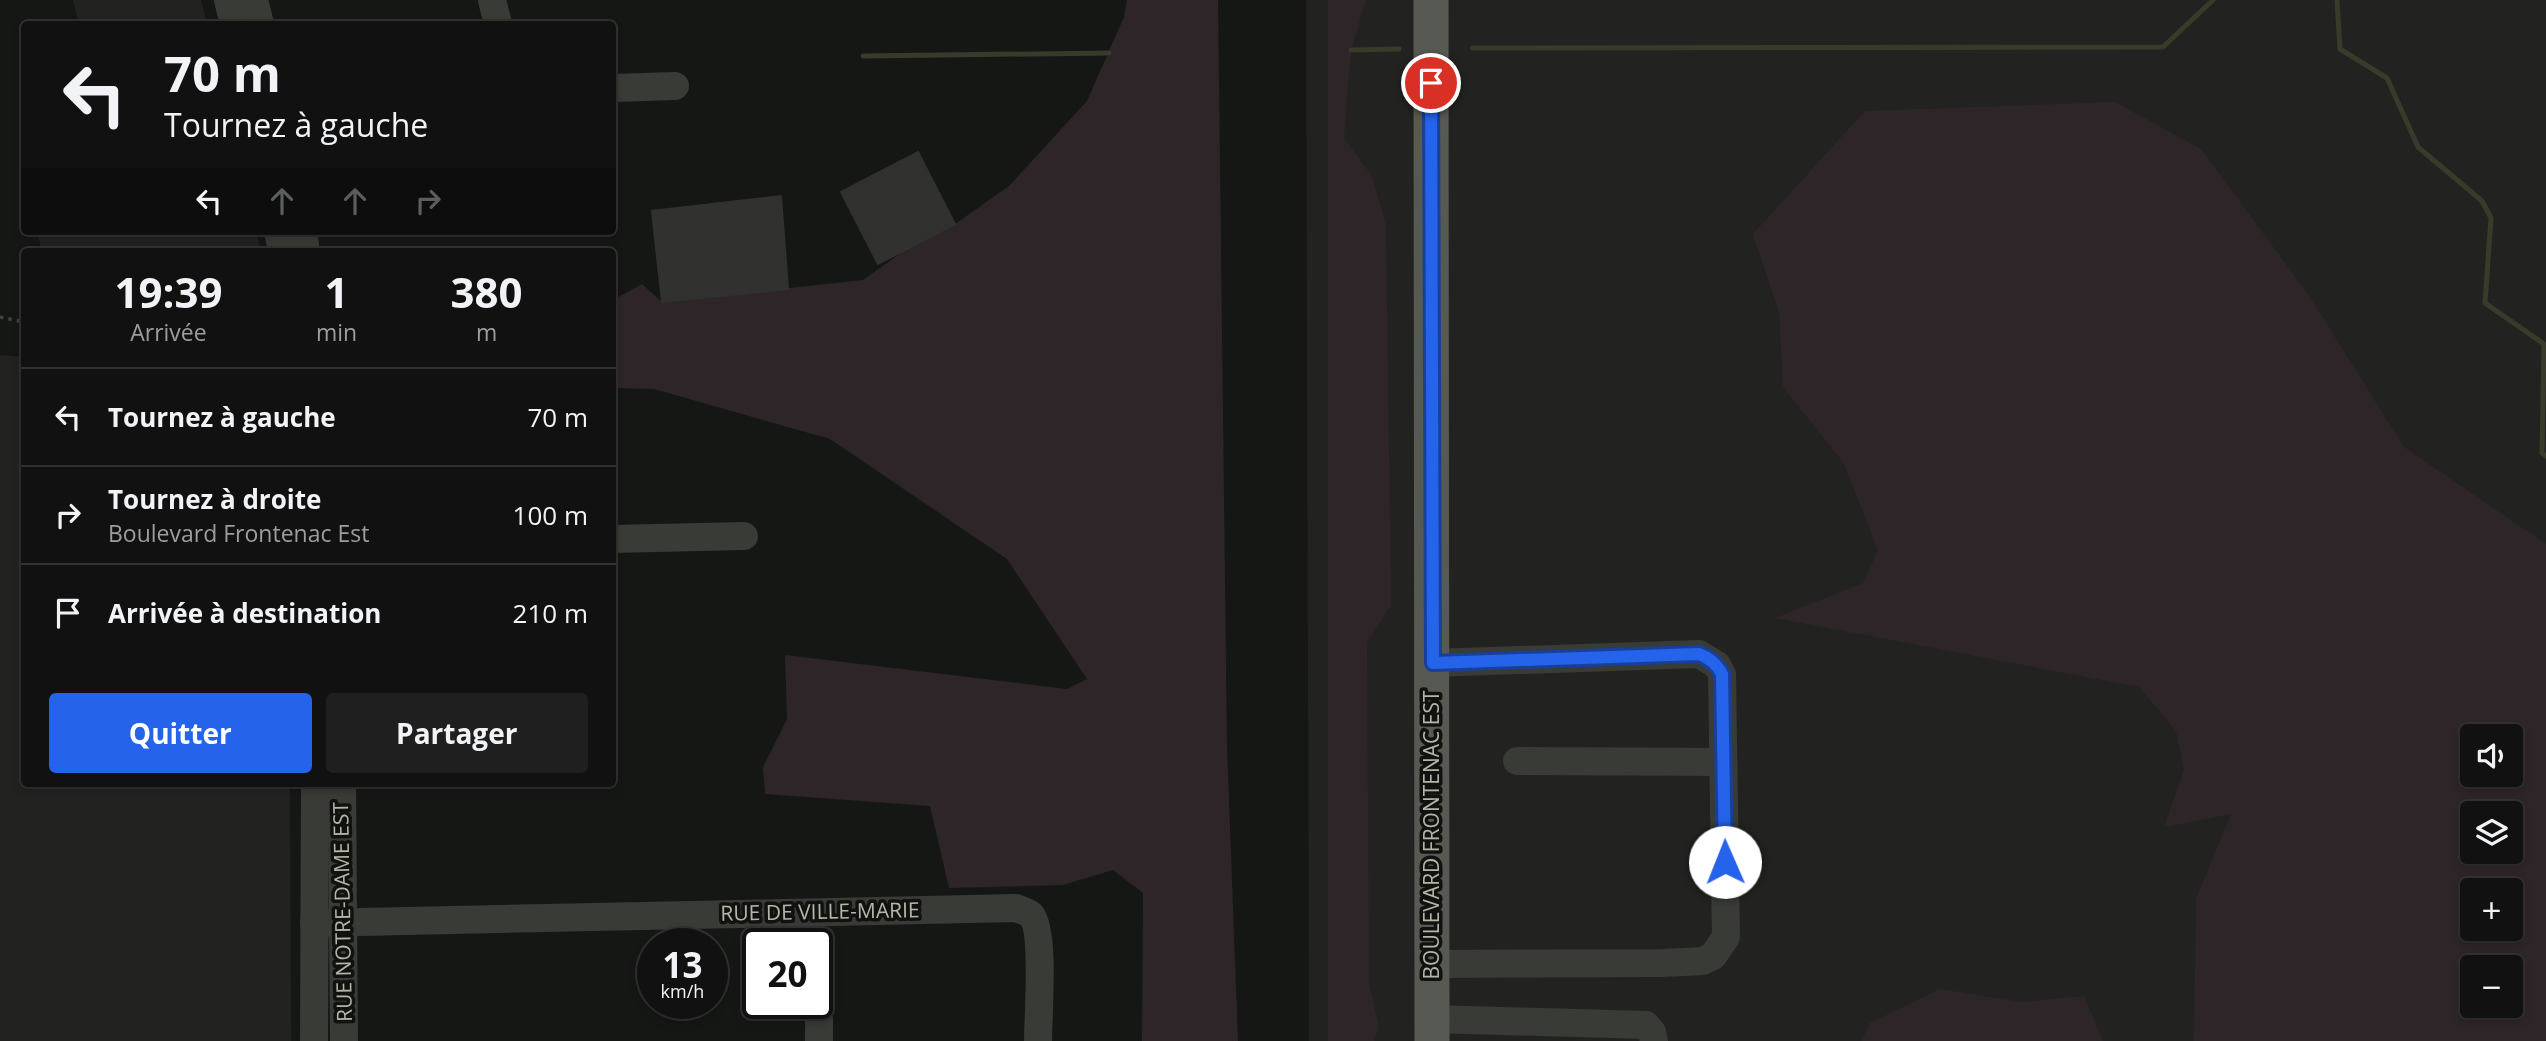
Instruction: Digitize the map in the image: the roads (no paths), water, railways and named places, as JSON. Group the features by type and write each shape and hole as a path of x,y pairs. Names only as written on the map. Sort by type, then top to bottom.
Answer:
{"main road":[{"name":"BOULEVARD FRONTENAC EST","path":"1430,0 1432,1030"}],"street":[{"path":"228,0 233,21"},
{"path":"254,0 259,21"},
{"path":"492,0 497,21"},
{"path":"616,88 675,86"},
{"path":"616,539 744,536"},
{"path":"1432,964 1703,961 1713,956 1726,937 1722,674 1717,665 1699,654 1433,663"},
{"path":"1517,761 1723,762"},
{"name":"RUE NOTRE-DAME EST","path":"314,1041 315,787"},
{"name":"RUE NOTRE-DAME EST","path":"342,787 344,1041"},
{"name":"RUE DE VILLE-MARIE","path":"314,923 1016,908 1030,914 1036,924 1039,944 1038,1041"},
{"path":"1432,1030 1646,1026 1652,1032 1654,1041"}],"waterway":[{"path":"1473,48 2163,47 2213,0"},
{"path":"2337,0 2340,49 2387,78 2418,147 2482,201 2491,218 2485,303 2544,344 2542,453 2546,456"},
{"path":"1351,50 1399,49"},
{"path":"863,56 1109,53"}]}
